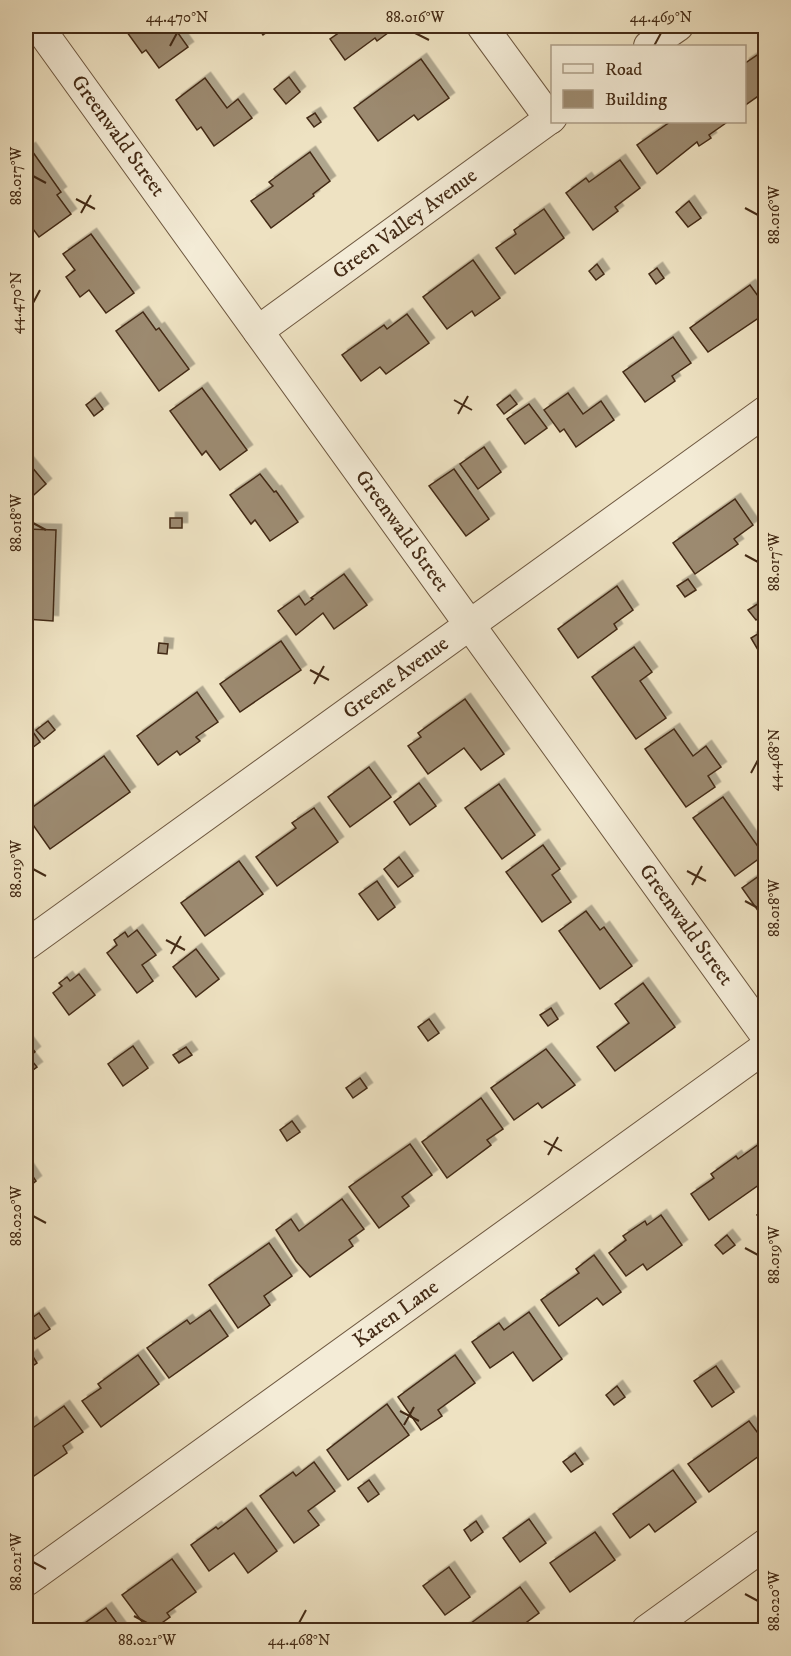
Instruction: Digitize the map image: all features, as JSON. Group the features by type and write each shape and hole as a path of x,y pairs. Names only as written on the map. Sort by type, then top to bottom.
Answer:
{"street":[{"name":"Greenwald Street","path":"38,26 765,1036"},
{"path":"482,26 551,118"},
{"path":"650,45 678,26"},
{"name":"Green Valley Avenue","path":"258,331 551,118"},
{"name":"Greene Avenue","path":"26,945 765,411"},
{"name":"Karen Lane","path":"26,1581 765,1047"},
{"path":"647,1630 765,1544"}],"building":[{"path":"127,26 173,26 188,47 159,68 146,50 142,53 124,28"},
{"path":"257,26 275,26 263,35"},
{"path":"331,26 396,27 377,41 375,38 345,60 330,39 337,34"},
{"path":"766,49 766,94 764,92 746,105 746,63"},
{"path":"421,59 449,98 418,120 414,115 378,141 354,108"},
{"path":"289,77 300,92 286,104 274,89"},
{"path":"205,78 227,108 238,99 252,118 214,146 201,127 197,130 176,100"},
{"path":"315,113 321,122 314,127 307,118"},
{"path":"669,123 726,123 709,135 711,138 699,146 697,142 657,174 637,145"},
{"path":"30,148 61,192 57,195 71,214 39,237 30,225 26,228 26,151"},
{"path":"310,152 330,181 271,228 251,201 273,186 269,182"},
{"path":"620,160 640,188 615,207 618,211 593,230 566,193 586,178 589,182"},
{"path":"689,201 701,218 688,227 676,212"},
{"path":"544,209 564,238 515,274 496,248 516,234 514,230"},
{"path":"91,234 134,293 106,313 89,290 80,297 66,277 75,270 63,254"},
{"path":"473,260 500,298 475,316 472,311 447,329 423,297"},
{"path":"597,264 604,274 596,280 589,271"},
{"path":"657,268 664,278 656,284 649,274"},
{"path":"750,285 766,307 766,313 708,352 690,328"},
{"path":"143,312 156,330 159,328 189,369 159,391 116,331"},
{"path":"407,314 429,343 386,374 380,367 361,381 342,355 384,325 387,329"},
{"path":"673,337 691,363 672,376 675,381 645,402 623,372"},
{"path":"202,388 247,450 220,470 206,451 202,455 170,411"},
{"path":"568,393 583,414 601,401 614,420 576,447 564,429 560,432 544,410"},
{"path":"510,395 517,404 504,414 497,405"},
{"path":"95,398 103,409 94,416 86,405"},
{"path":"529,404 547,428 525,444 507,419"},
{"path":"484,447 501,472 478,489 460,464"},
{"path":"26,460 46,484 26,502"},
{"path":"454,469 489,519 466,536 429,486"},
{"path":"260,474 274,492 276,491 298,522 270,541 255,520 251,524 230,495"},
{"path":"735,499 753,525 734,539 738,544 695,574 673,543"},
{"path":"170,518 182,518 182,528 170,528"},
{"path":"26,529 56,530 53,621 26,619"},
{"path":"344,574 367,605 334,629 323,613 296,635 278,611 299,596 305,605"},
{"path":"688,579 696,590 685,597 677,586"},
{"path":"617,586 633,610 614,624 617,629 578,658 558,629"},
{"path":"759,603 766,613 756,620 748,610"},
{"path":"766,629 766,645 758,650 751,638"},
{"path":"281,641 301,670 240,712 220,684"},
{"path":"159,643 168,644 167,654 158,653"},
{"path":"634,647 652,672 640,681 666,718 636,739 592,677"},
{"path":"197,692 218,722 196,737 200,741 180,755 177,751 158,765 137,736"},
{"path":"465,699 504,754 481,770 464,748 428,774 408,746 421,737 418,733"},
{"path":"48,721 55,730 44,739 36,730"},
{"path":"674,729 693,756 706,746 721,767 708,776 715,787 686,807 645,749"},
{"path":"33,732 40,742 32,748 26,737"},
{"path":"104,756 130,792 50,849 26,812"},
{"path":"369,767 391,797 350,827 328,797"},
{"path":"419,783 436,806 410,825 394,802"},
{"path":"499,784 535,835 502,859 465,808"},
{"path":"723,797 764,855 735,876 693,818"},
{"path":"314,808 338,842 277,886 256,857 296,828 292,823"},
{"path":"543,845 560,869 552,875 571,902 542,922 506,872"},
{"path":"399,857 413,876 398,887 384,869"},
{"path":"239,861 263,894 205,936 181,903"},
{"path":"766,871 766,922 742,888"},
{"path":"377,881 395,907 378,920 359,894"},
{"path":"586,911 600,930 604,927 632,966 600,989 559,931"},
{"path":"137,930 156,955 142,965 153,981 137,993 107,953 117,945 114,940 125,932 128,937"},
{"path":"196,949 219,979 196,997 173,967"},
{"path":"79,974 95,995 69,1015 53,993 62,986 59,983 67,977 70,981"},
{"path":"643,983 675,1027 615,1071 597,1047 629,1023 615,1004"},
{"path":"551,1008 558,1019 548,1026 540,1015"},
{"path":"429,1019 439,1033 428,1041 418,1027"},
{"path":"26,1040 35,1052 29,1057 37,1067 26,1075"},
{"path":"133,1046 148,1068 123,1086 108,1064"},
{"path":"186,1047 192,1055 179,1063 173,1055"},
{"path":"546,1049 575,1085 542,1108 538,1103 514,1120 491,1088"},
{"path":"360,1078 367,1088 353,1098 346,1088"},
{"path":"481,1098 503,1129 487,1140 491,1145 447,1178 422,1142"},
{"path":"292,1121 300,1132 287,1141 280,1130"},
{"path":"410,1144 432,1175 402,1197 409,1206 379,1228 349,1187"},
{"path":"759,1144 766,1154 766,1180 709,1220 691,1194 714,1178 711,1174 736,1156 738,1159"},
{"path":"26,1166 36,1181 26,1189"},
{"path":"342,1199 364,1229 349,1240 353,1246 310,1277 296,1261 276,1230 291,1219 299,1231"},
{"path":"766,1209 766,1227 757,1215"},
{"path":"661,1215 682,1245 647,1270 643,1264 626,1276 609,1253 626,1240 623,1236 645,1221 647,1225"},
{"path":"727,1235 735,1245 723,1254 715,1245"},
{"path":"269,1243 292,1276 264,1296 270,1305 238,1328 209,1285"},
{"path":"594,1255 621,1292 603,1305 597,1298 559,1326 541,1300 579,1273 576,1269"},
{"path":"210,1310 228,1336 169,1378 147,1348 187,1320 190,1324"},
{"path":"529,1312 562,1359 533,1381 513,1352 490,1368 472,1342 499,1323 504,1330"},
{"path":"39,1313 50,1329 35,1339 26,1326 26,1322"},
{"path":"32,1355 37,1363 28,1369 26,1360"},
{"path":"138,1355 159,1384 101,1427 82,1401 101,1388 98,1384"},
{"path":"455,1355 475,1383 438,1410 442,1416 421,1430 398,1397"},
{"path":"716,1366 734,1392 712,1407 694,1381"},
{"path":"617,1386 625,1397 614,1405 606,1395"},
{"path":"387,1404 409,1435 348,1480 327,1450"},
{"path":"64,1406 83,1432 63,1446 67,1453 34,1476 26,1464 26,1426 31,1422 34,1427"},
{"path":"749,1421 766,1444 766,1451 709,1492 688,1464"},
{"path":"575,1453 583,1464 571,1472 563,1462"},
{"path":"314,1462 335,1491 308,1511 319,1525 294,1543 260,1496 293,1472 296,1476"},
{"path":"673,1470 696,1502 655,1532 649,1524 630,1538 613,1514"},
{"path":"369,1480 379,1494 368,1502 358,1488"},
{"path":"246,1508 277,1551 248,1573 234,1553 209,1571 191,1545"},
{"path":"529,1519 546,1543 520,1562 503,1538"},
{"path":"476,1521 483,1532 471,1541 464,1530"},
{"path":"595,1532 615,1560 570,1592 550,1563"},
{"path":"172,1559 196,1592 167,1613 170,1617 152,1630 148,1630 122,1595"},
{"path":"449,1567 470,1597 445,1615 423,1586"},
{"path":"520,1587 539,1613 516,1630 463,1629"},
{"path":"106,1608 122,1630 75,1630"},
{"path":"766,1619 766,1630 749,1630"}]}
